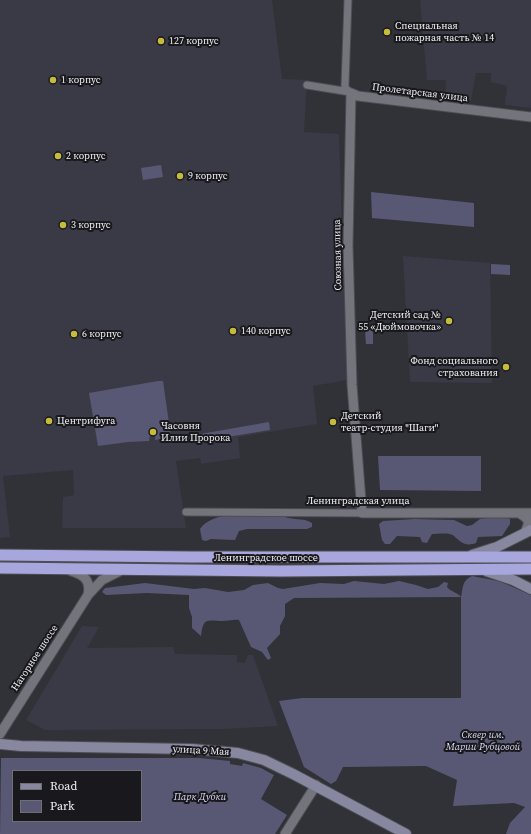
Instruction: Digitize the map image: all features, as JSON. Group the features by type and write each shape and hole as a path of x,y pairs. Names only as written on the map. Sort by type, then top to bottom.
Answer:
{"highway":[{"name":"Ленинградское шоссе","path":"0,555 531,557"},
{"name":"Ленинградское шоссе","path":"0,568 531,570"}],"main road":[{"path":"465,557 497,547 528,532"},
{"path":"478,569 513,580 531,588"},
{"name":"улица 9 Мая","path":"0,744 22,746 216,750 238,753 264,760 316,785 406,834"}],"street":[{"name":"Союзная улица","path":"348,0 344,85 350,92 348,246 352,385 362,513"},
{"name":"Пролетарская улица","path":"307,85 350,92 358,96 531,117"},
{"name":"Ленинградская улица","path":"186,512 531,513"},
{"path":"517,513 525,517 529,522 528,532"},
{"path":"56,568 82,574 89,583 88,595"},
{"name":"Нагорное шоссе","path":"0,734 88,595 102,580 124,569"},
{"path":"285,834 316,785"}],"shaded area":[{"path":"0,0 272,0 282,79 307,80 304,132 339,134 347,380 313,386 317,424 238,437 240,458 201,464 200,458 176,461 186,528 62,528 63,497 74,495 73,470 3,476 10,537 0,538"},
{"path":"531,0 531,108 505,105 507,86 491,82 491,73 476,73 471,101 445,99 446,80 427,80 420,1"},
{"name":"Детский сад № 55 «Дюймовочка»","path":"403,256 490,263 492,383 410,382"},
{"path":"82,626 99,627 87,648 173,647 175,654 237,655 237,662 245,663 248,655 253,655 278,726 223,729 45,730 26,720"}],"green space":[{"path":"161,165 163,177 143,180 141,168"},
{"path":"371,192 474,203 474,227 372,218"},
{"path":"491,264 510,265 510,275 491,274"},
{"path":"365,330 373,330 373,344 366,344"},
{"path":"163,381 171,437 155,440 156,429 151,428 149,441 98,446 89,393"},
{"path":"269,422 270,430 191,443 189,436"},
{"path":"378,456 481,456 481,491 380,490"},
{"path":"225,516 283,516 309,521 312,523 312,527 307,529 247,529 239,531 235,540 202,540 200,529 202,526 211,520"},
{"path":"506,517 510,519 510,524 502,536 478,537 476,543 472,544 461,542 450,534 432,534 427,543 422,542 420,537 397,536 390,544 385,544 382,540 379,524 383,521 414,519 454,520 467,526 472,525 480,519"},
{"name":"Сквер им. Марии Рубцовой","path":"472,576 499,581 531,595 531,834 506,834 510,823 525,807 514,803 453,806 457,780 426,766 343,767 336,781 331,784 304,767 279,701 302,698 461,698 461,597 466,580"},
{"path":"354,581 384,584 399,581 428,589 438,587 444,582 448,583 447,587 461,597 294,598 285,604 285,616 280,626 280,634 267,648 271,658 268,660 262,652 251,647 239,620 206,621 203,626 201,636 192,628 189,595 147,593 106,595 102,592 105,588 145,583 194,589 205,588 228,592 244,590 253,585 268,583 283,589 320,583 344,584"},
{"name":"Парк Дубки","path":"1,758 200,758 230,761 230,764 242,766 243,763 261,768 274,775 261,799 287,815 275,834 0,834"}],"place":[{"name":"Специальная пожарная часть № 14","path":"387,32"},
{"name":"127 корпус","path":"161,41"},
{"name":"1 корпус","path":"53,80"},
{"name":"2 корпус","path":"58,156"},
{"name":"9 корпус","path":"180,176"},
{"name":"3 корпус","path":"63,225"},
{"name":"Детский сад № 55 «Дюймовочка»","path":"449,321"},
{"name":"140 корпус","path":"233,331"},
{"name":"6 корпус","path":"74,334"},
{"name":"Фонд социального страхования","path":"506,367"},
{"name":"Центрифуга","path":"49,421"},
{"name":"Детский театр-студия \"Шаги\"","path":"333,422"},
{"name":"Часовня Илии Пророка","path":"153,432"}]}
